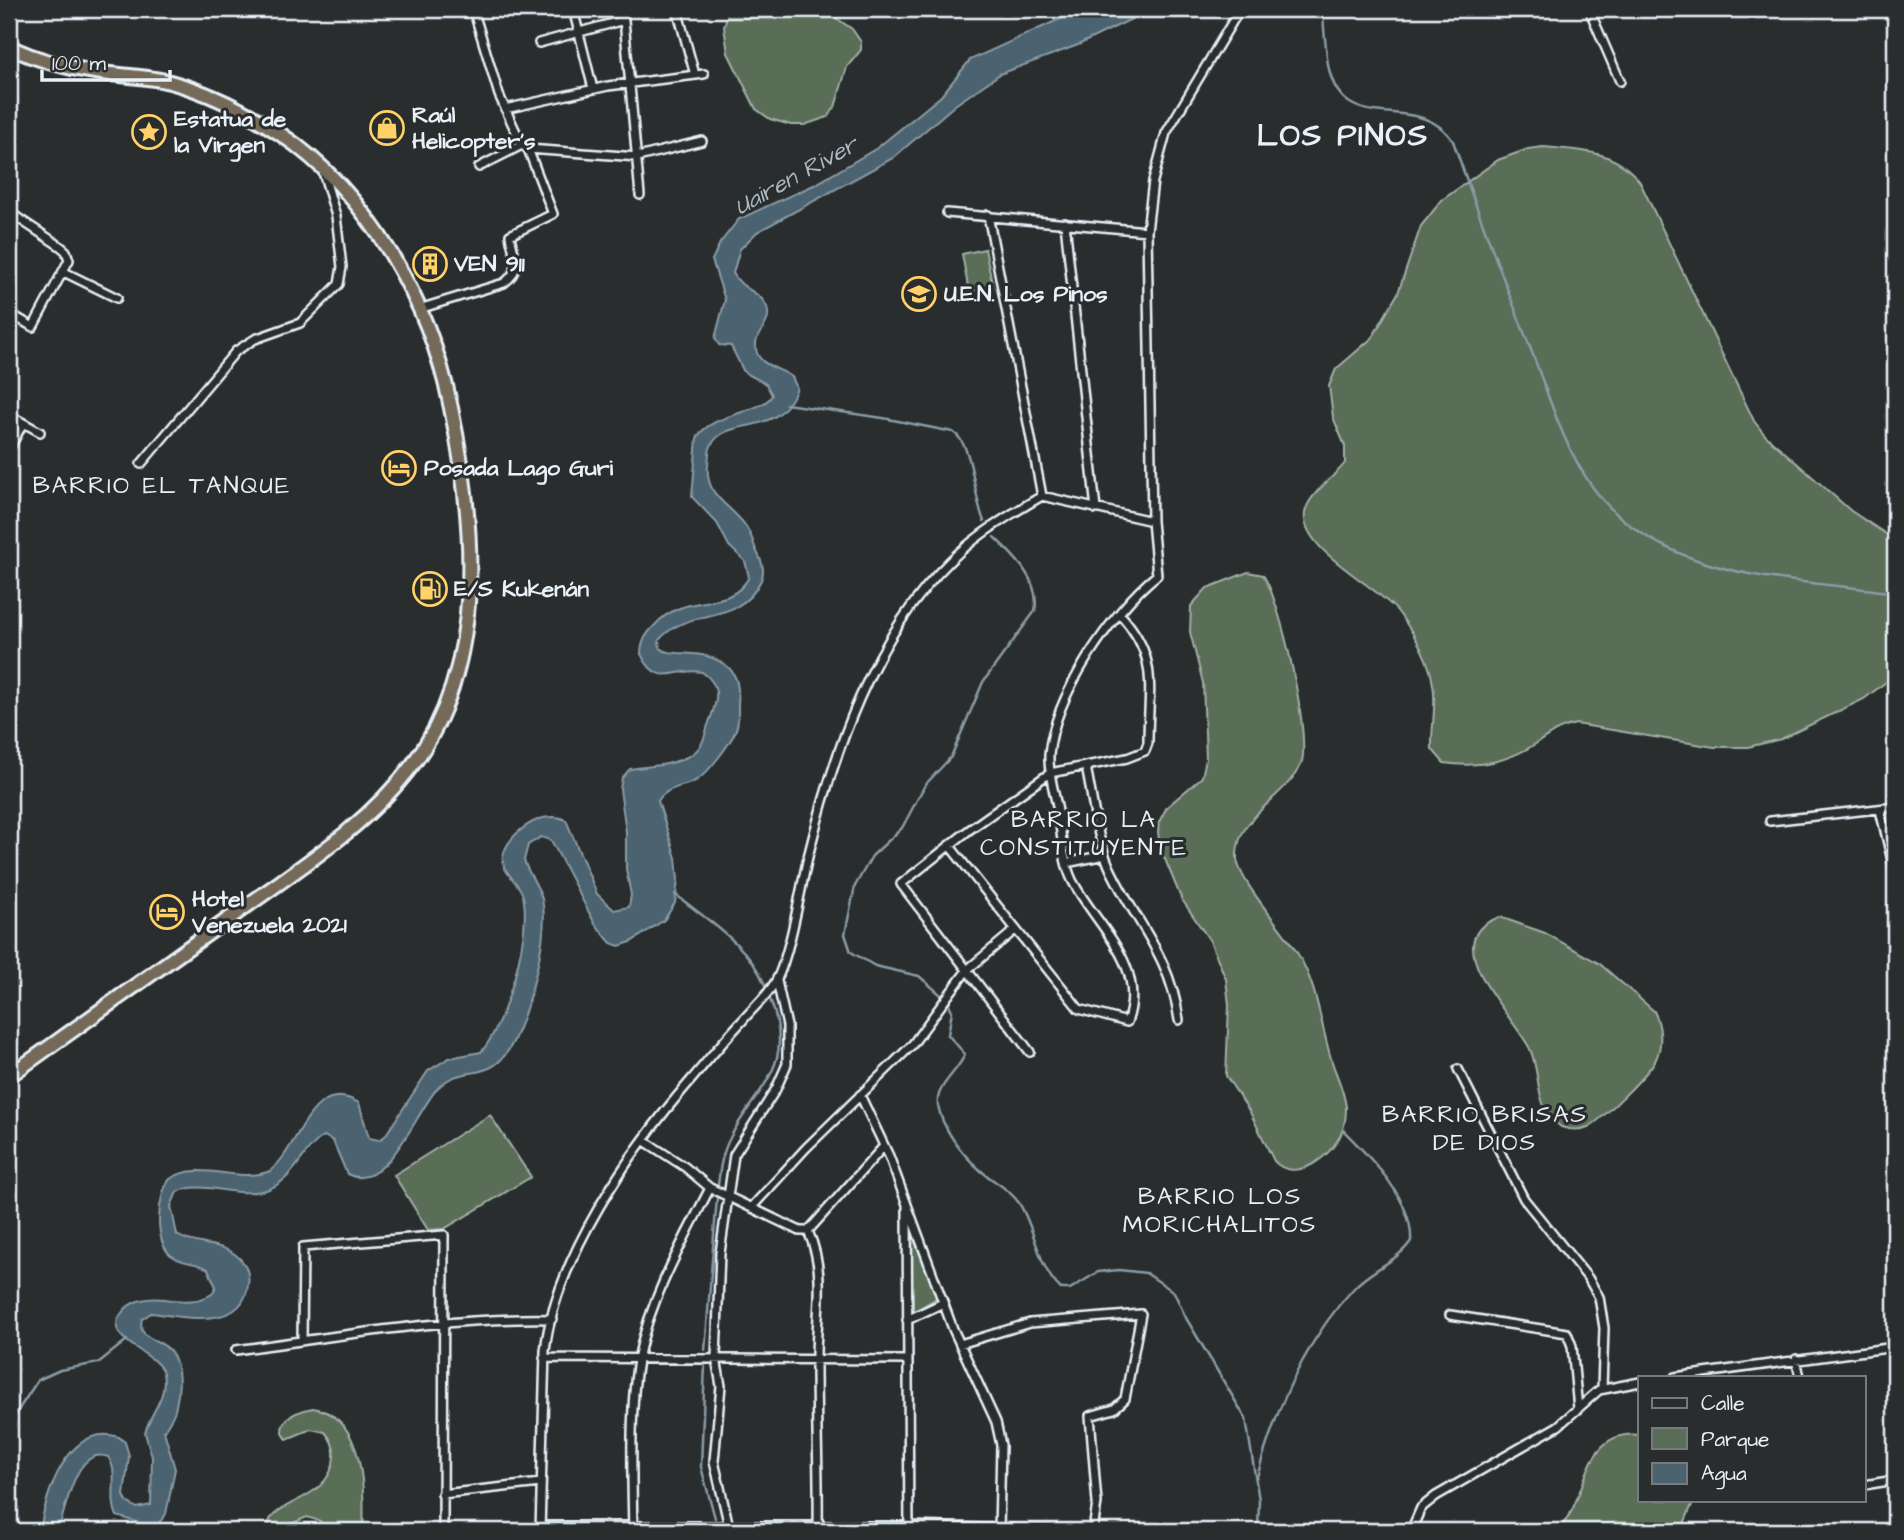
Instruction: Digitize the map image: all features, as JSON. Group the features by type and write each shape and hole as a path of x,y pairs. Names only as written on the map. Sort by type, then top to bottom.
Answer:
{"highway":[{"path":"9,47 90,72 168,82 190,89 277,132 322,168 380,238 419,309 450,402 465,486 469,542 467,599 458,665 450,698 434,731 401,780 328,847 9,1076"}],"street":[{"path":"419,309 493,288 514,275 517,265 510,235 545,220 553,211 505,109 473,9"},
{"path":"573,9 593,89"},
{"path":"623,9 640,195"},
{"path":"677,9 695,75"},
{"path":"949,845 1079,1009 1127,1022 1133,996 1125,961 1074,882 1066,863 1050,773 1051,744 1061,709 1077,677 1119,614 1157,575 1152,522 1147,231 1153,181 1164,140 1240,9"},
{"path":"1589,9 1620,81"},
{"path":"539,43 624,20"},
{"path":"505,109 630,82 704,74"},
{"path":"479,167 525,147 635,156 702,141"},
{"path":"141,464 236,351 255,339 300,323 337,288 342,267 339,242 331,195 322,168"},
{"path":"9,212 66,251 69,260 33,327 9,313"},
{"path":"947,213 1147,231"},
{"path":"988,215 1042,496"},
{"path":"1065,223 1096,509"},
{"path":"64,272 117,298"},
{"path":"9,415 40,432"},
{"path":"9,450 23,423"},
{"path":"1085,1531 540,1529 544,1358 552,1319 583,1237 643,1140 674,1099 776,981 811,843 847,728 882,656 912,607 953,558 992,526 1042,496 1152,522"},
{"path":"1030,1052 901,884 949,845 1050,773 1136,756 1147,746 1148,658 1143,643 1119,614"},
{"path":"1086,767 1105,855 1163,959 1175,993 1179,1020"},
{"path":"1770,821 1895,807"},
{"path":"1880,810 1895,873"},
{"path":"1066,863 1105,855"},
{"path":"752,1207 920,1035 967,970 1015,930"},
{"path":"729,1528 714,1461 721,1387 716,1358 720,1254 731,1167 739,1144 776,1088 787,1064 787,1026 776,981"},
{"path":"1458,1069 1524,1199 1588,1278 1599,1297 1604,1328 1602,1389"},
{"path":"860,1095 884,1146 943,1303 999,1433 999,1530"},
{"path":"643,1140 685,1167 710,1188 800,1231 808,1231 884,1146"},
{"path":"633,1529 634,1433 639,1357 673,1263 710,1188"},
{"path":"907,1203 909,1529"},
{"path":"808,1231 815,1247 820,1272 816,1359 818,1529"},
{"path":"302,1341 303,1247 443,1235 443,1531"},
{"path":"907,1320 943,1303"},
{"path":"960,1344 1030,1323 1141,1314 1125,1399 1114,1409 1090,1416 1097,1503 1093,1531"},
{"path":"1450,1315 1567,1333 1572,1346 1578,1409"},
{"path":"236,1350 442,1322 496,1318 552,1319"},
{"path":"1682,1376 1895,1346"},
{"path":"544,1358 908,1360"},
{"path":"1796,1359 1800,1376"},
{"path":"1410,1531 1421,1508 1436,1496 1558,1426 1592,1394 1602,1389 1638,1382"},
{"path":"1866,1485 1895,1480"},
{"path":"442,1494 541,1483"}],"green space":[{"path":"729,9 823,9 852,29 861,42 861,50 847,67 835,107 828,117 804,125 791,125 770,119 756,109 728,53 724,27"},
{"path":"1543,147 1584,151 1609,158 1620,163 1640,182 1754,421 1765,435 1851,511 1895,540 1895,675 1864,699 1781,739 1748,747 1714,747 1576,724 1560,729 1526,750 1493,762 1469,765 1444,763 1432,749 1434,693 1428,666 1420,647 1398,612 1314,540 1307,527 1305,513 1311,499 1345,463 1345,446 1333,417 1329,386 1336,369 1372,338 1398,293 1421,226 1442,200 1498,160 1528,149"},
{"path":"985,249 993,287 969,292 962,254"},
{"path":"1248,572 1263,575 1278,611 1298,699 1303,750 1301,764 1294,776 1244,830 1237,858 1245,880 1293,946 1305,968 1315,994 1346,1107 1345,1121 1336,1143 1312,1165 1292,1170 1274,1161 1250,1112 1226,1076 1229,1005 1226,979 1210,941 1181,898 1160,847 1158,832 1159,822 1167,807 1202,777 1206,759 1203,683 1190,632 1191,606 1207,588"},
{"path":"1500,917 1545,933 1600,964 1654,1011 1660,1028 1656,1059 1625,1096 1588,1127 1574,1130 1561,1127 1552,1119 1542,1101 1530,1049 1495,999 1475,960 1473,942 1481,928"},
{"path":"490,1115 531,1177 444,1229 428,1230 394,1175"},
{"path":"913,1236 938,1297 915,1311 911,1307 909,1243"},
{"path":"313,1408 330,1414 343,1425 352,1440 362,1477 363,1531 329,1531 320,1521 307,1517 279,1529 268,1525 280,1510 313,1491 331,1472 334,1450 325,1432 311,1429 287,1439 282,1433 284,1422 288,1418"},
{"path":"1638,1435 1638,1502 1693,1502 1681,1531 1557,1531 1568,1518 1596,1454 1606,1443 1621,1436"}],"water":[{"path":"1082,9 1152,9 1078,45 1000,74 955,105 893,158 757,232 740,249 733,273 764,302 768,313 766,324 756,342 757,354 765,363 792,377 797,388 789,404 778,415 720,435 709,451 710,485 719,499 739,517 749,531 762,565 761,580 752,595 740,604 685,622 671,629 659,640 660,648 665,651 710,657 720,662 730,669 738,686 737,726 731,740 706,772 695,781 670,790 658,801 676,858 678,880 675,903 664,920 631,942 619,946 611,943 595,924 551,840 541,837 528,845 524,860 542,899 544,914 541,950 526,1009 505,1055 486,1069 457,1076 437,1089 399,1147 375,1173 361,1177 347,1174 333,1141 324,1136 310,1148 286,1177 269,1189 246,1192 198,1188 177,1192 171,1206 177,1235 230,1251 245,1265 248,1285 244,1300 235,1310 223,1315 193,1318 151,1313 142,1319 143,1331 167,1347 178,1371 175,1410 164,1431 175,1469 166,1514 158,1524 149,1526 117,1516 113,1501 114,1478 111,1463 108,1457 97,1456 87,1461 80,1470 58,1531 40,1531 47,1499 62,1464 73,1450 86,1440 101,1435 119,1437 125,1442 129,1456 124,1495 127,1502 137,1508 151,1505 152,1457 145,1433 161,1397 163,1373 152,1359 124,1339 118,1332 117,1323 121,1314 138,1301 194,1300 212,1294 216,1287 208,1269 176,1259 166,1250 162,1241 160,1207 170,1179 193,1171 245,1175 270,1171 308,1118 318,1106 329,1099 343,1097 359,1103 369,1138 379,1140 385,1136 428,1071 449,1058 481,1052 490,1039 508,999 521,952 525,909 522,893 506,871 503,856 512,839 528,825 547,817 566,820 597,894 614,910 629,907 631,895 626,869 626,832 620,789 622,778 630,769 682,760 694,753 704,738 716,696 713,684 702,672 668,675 654,672 641,654 643,642 652,628 667,614 730,595 749,577 745,561 729,546 717,523 692,497 697,438 713,423 759,406 772,395 766,384 744,372 731,346 719,345 715,338 725,300 712,260 720,243 739,219 816,184 877,148 941,96 970,60"}],"waterway":[{"path":"1324,9 1327,58 1334,85 1346,100 1362,108 1420,117 1438,125 1453,141 1559,424 1584,474 1609,507 1627,523 1658,543 1722,568 1780,579 1895,593"},
{"path":"786,404 883,418 953,432 965,448 984,521"},
{"path":"941,995 919,976 875,966 851,952 845,934 855,886 872,856 902,828 925,785 951,757 983,682 1035,611 1036,600 1030,579 994,537"},
{"path":"675,894 738,945 765,985"},
{"path":"718,1185 727,1144 771,1074 777,1059 777,1023 770,999"},
{"path":"949,1004 952,1011 948,1035 965,1054 938,1098 940,1114 948,1131 972,1162 1019,1203 1047,1270 1061,1289 1070,1289 1098,1272 1119,1270 1146,1273 1174,1292 1186,1318 1246,1419 1259,1500 1258,1531"},
{"path":"1257,1477 1283,1401 1321,1330 1354,1288 1398,1255 1411,1241 1405,1210 1388,1180 1343,1130"},
{"path":"705,1350 717,1197"},
{"path":"9,1424 38,1380 60,1370 98,1363 127,1340"},
{"path":"705,1364 701,1467 715,1518"}],"place":[{"name":"Raúl Helicopter's","path":"387,128"},
{"name":"Estatua de la Virgen","path":"149,132"},
{"name":"VEN 911","path":"430,264"},
{"name":"U.E.N. Los Pinos","path":"919,294"},
{"name":"Posada Lago Guri","path":"399,468"},
{"name":"E/S Kukenán","path":"430,589"},
{"name":"Hotel Venezuela 2021","path":"167,912"}],"district":[{"name":"LOS PINOS","path":"1343,136"},
{"name":"BARRIO EL TANQUE","path":"162,486"},
{"name":"BARRIO LA CONSTITUYENTE","path":"1084,834"},
{"name":"BARRIO BRISAS DE DIOS","path":"1485,1129"},
{"name":"BARRIO LOS MORICHALITOS","path":"1220,1211"}],"water label":[{"name":"Uairen River","path":"796,176"}]}
